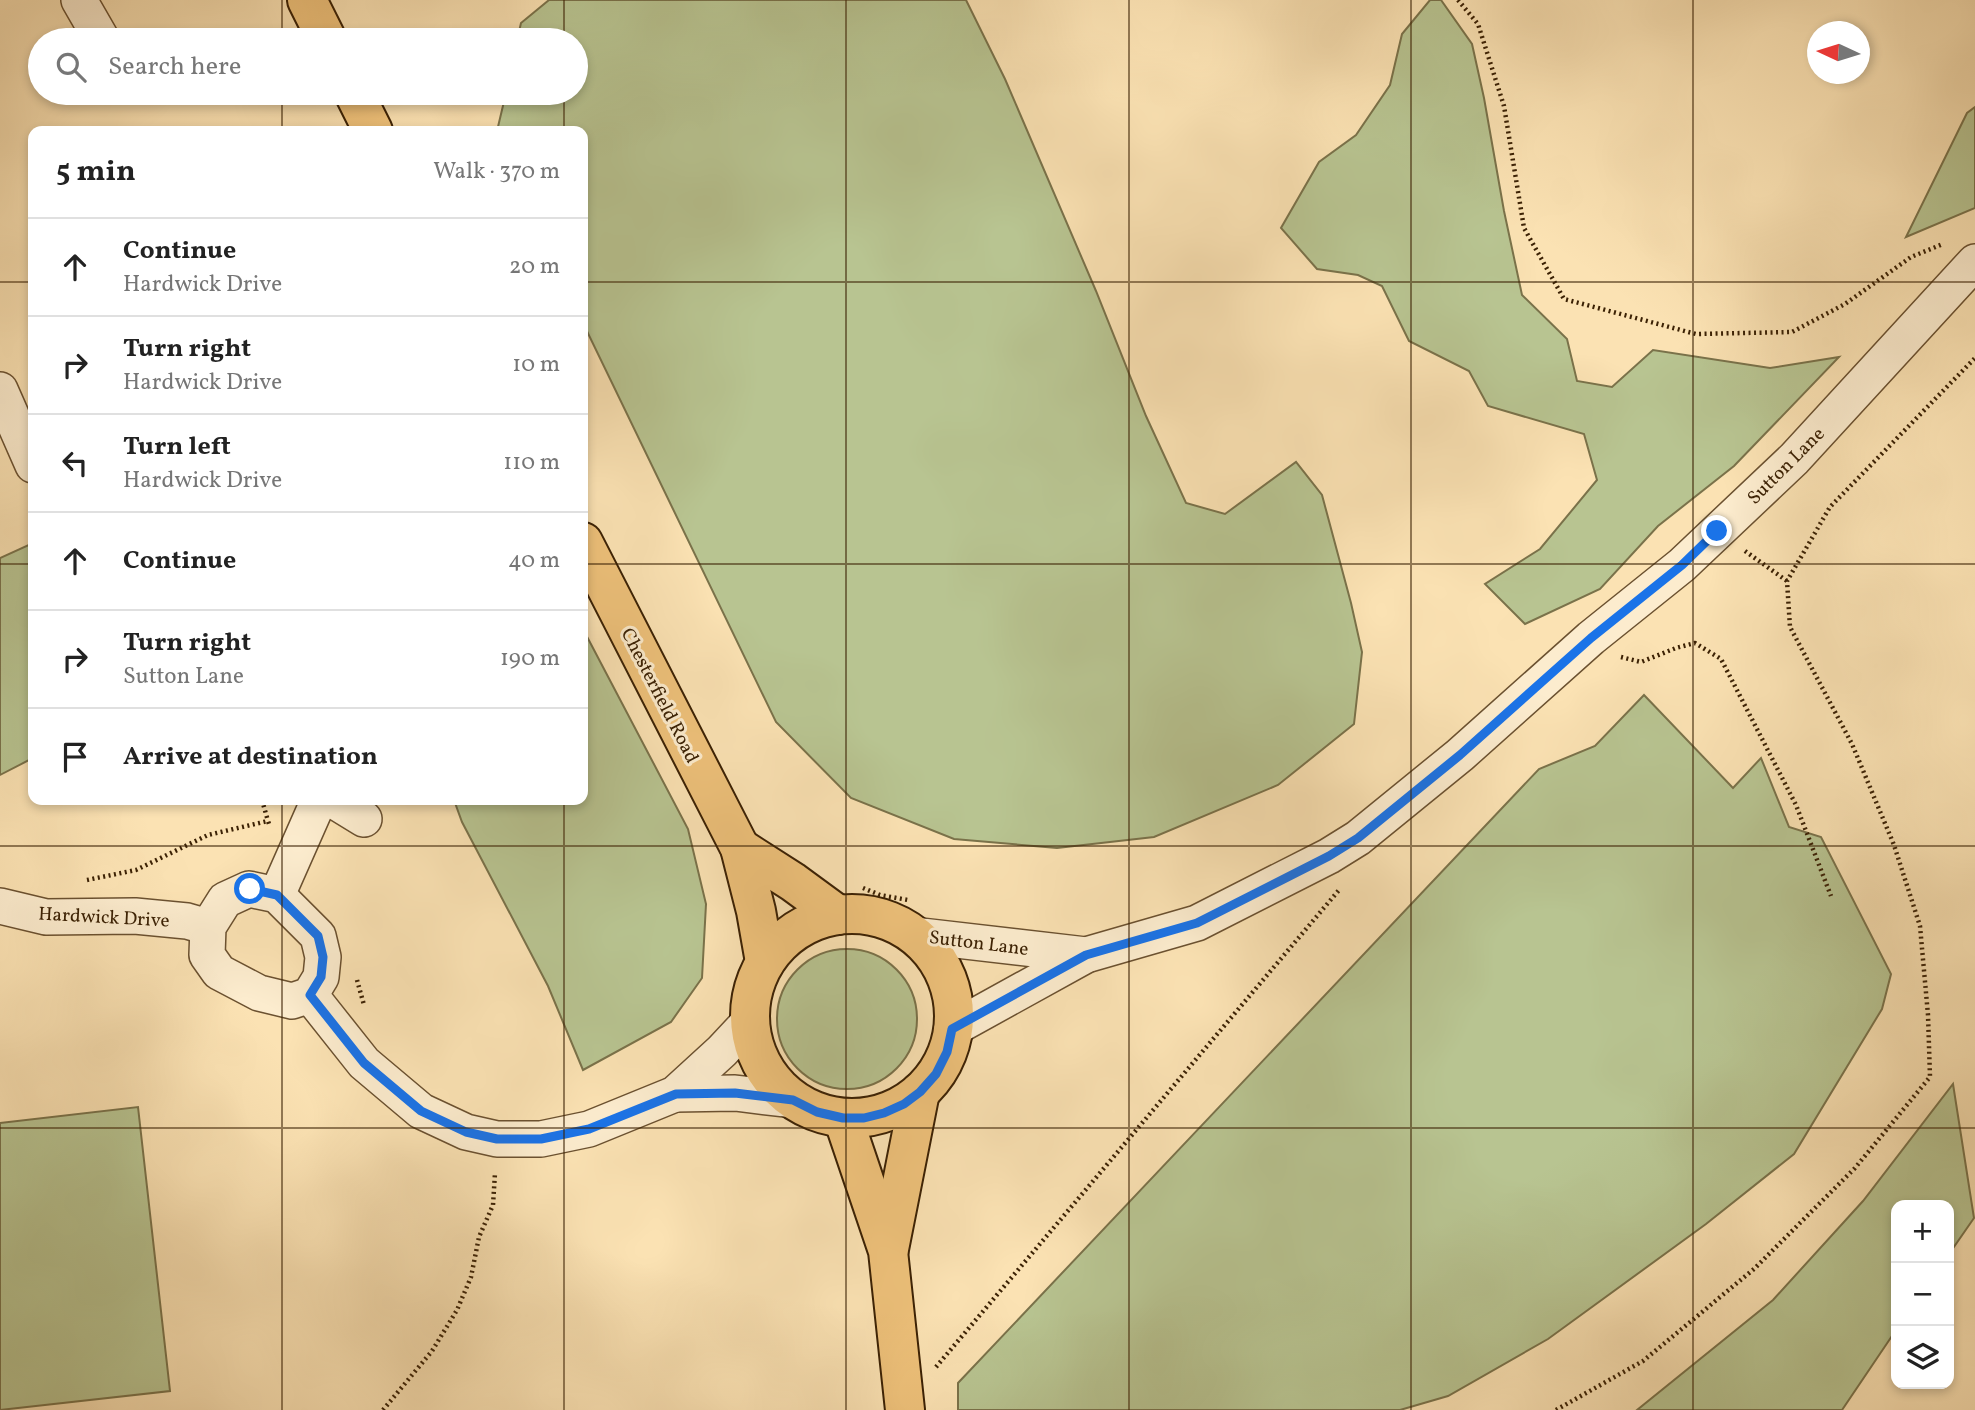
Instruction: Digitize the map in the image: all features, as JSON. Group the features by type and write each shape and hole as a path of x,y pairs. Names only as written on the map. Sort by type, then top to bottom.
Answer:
{"main road":[{"path":"307,0 321,28"},
{"path":"360,105 370,126"},
{"name":"Chesterfield Road","path":"588,552 740,848 756,911 765,962"},
{"path":"740,848 838,915"},
{"path":"838,915 865,915 890,922 913,935 932,953 946,976 953,1002 952,1029 947,1052 936,1074 920,1092 904,1104 864,1118 843,1118 817,1112 793,1100 776,1085 762,1065 753,1044 750,1021 753,990 765,962 784,939 810,923 838,915"},
{"path":"888,1251 920,1092"},
{"path":"843,1118 888,1251 904,1408"}],"street":[{"path":"79,0 95,28"},
{"name":"Sutton Lane","path":"952,1029 1086,955 1197,923 1329,856 1358,838 1460,755 1591,638 1682,565 1794,459 1962,252"},
{"path":"0,390 28,454"},
{"path":"277,895 317,805"},
{"path":"341,805 364,820"},
{"path":"250,889 277,895 318,936 323,957 321,977 310,995 292,1001 259,993 219,972 207,955 208,927 225,900 250,889"},
{"name":"Hardwick Drive","path":"0,906 46,917 135,916 187,921 208,927"},
{"name":"Sutton Lane","path":"913,935 1086,955"},
{"path":"310,995 364,1063 421,1111 466,1132 497,1139 541,1139 589,1129 676,1094 735,1093 793,1100"},
{"path":"676,1094 750,1021"}],"path":[{"path":"1458,0 1478,24 1504,106 1524,228 1564,299 1696,334 1792,332 1845,304 1911,257 1962,252"},
{"path":"1556,1410 1643,1361 1754,1269 1855,1168 1930,1077 1928,1015 1920,926 1894,845 1852,744 1790,626 1787,581 1830,507 1975,358"},
{"path":"1729,520 1787,581"},
{"path":"1591,638 1618,656 1641,662 1695,643 1721,659 1796,805 1831,896"},
{"path":"263,805 268,821"},
{"path":"904,1408 1344,884"},
{"path":"383,1410 432,1351 457,1310 471,1276 479,1237 493,1205 497,1139"}],"green space":[{"path":"549,0 966,0 1005,79 1096,291 1146,416 1186,503 1225,514 1296,462 1322,495 1362,652 1354,724 1278,785 1154,837 1057,848 954,839 851,798 776,722 588,333 588,126 498,126 503,105 588,105 588,28 520,28 521,23"},
{"path":"1430,0 1441,0 1472,44 1522,295 1567,339 1577,381 1612,387 1653,350 1770,368 1839,357 1734,466 1658,526 1600,589 1525,624 1485,584 1540,549 1597,480 1584,434 1488,406 1469,371 1409,341 1382,286 1358,275 1317,269 1281,228 1319,162 1356,135 1390,85 1402,34"},
{"path":"1975,107 1975,208 1906,237 1967,113"},
{"path":"28,545 28,761 0,775 0,558"},
{"path":"588,639 688,829 706,904 702,978 671,1022 583,1070 548,986 462,822 456,805 588,805"},
{"path":"1644,695 1733,788 1761,758 1789,827 1821,837 1891,974 1882,1009 1794,1154 1706,1224 1548,1339 1448,1396 1400,1410 958,1410 958,1383 1539,769 1595,746"},
{"path":"847,949 874,955 896,970 911,992 917,1019 911,1046 896,1068 874,1083 847,1089 820,1083 798,1068 783,1046 777,1019 783,992 798,970 820,955"},
{"path":"1953,1084 1974,1218 1954,1247 1954,1200 1891,1200 1891,1337 1842,1410 1637,1410 1773,1300 1863,1201"},
{"path":"138,1107 170,1391 0,1410 0,1123"}],"route":[{"path":"250,889 277,895 318,936 323,957 321,977 310,995 364,1063 421,1111 466,1132 497,1139 541,1139 589,1129 676,1094 735,1093 793,1100 817,1112 843,1118 864,1118 904,1104 920,1092 936,1074 947,1052 952,1029 1086,955 1197,923 1329,856 1358,838 1460,755 1591,638 1682,565 1717,531"}]}
